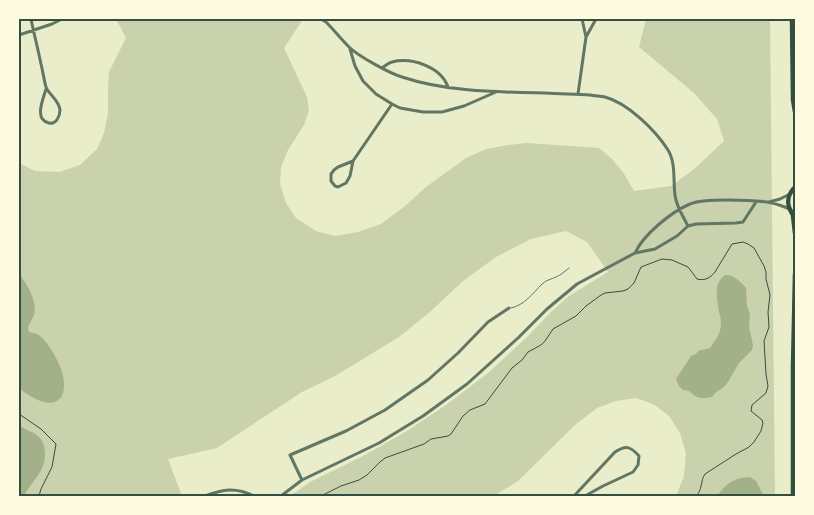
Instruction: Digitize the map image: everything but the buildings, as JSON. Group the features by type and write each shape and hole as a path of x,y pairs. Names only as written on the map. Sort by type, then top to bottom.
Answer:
{"main road":[{"path":"792,19 793,100 795,112"},
{"path":"795,187 788,200 794,216 795,234"},
{"path":"793,496 792,366 795,274"}],"street":[{"path":"31,19 46,89 56,101 60,110 57,120 53,123 46,122 40,115 46,89"},
{"path":"19,35 62,19"},
{"path":"322,19 350,48 381,68 400,77 448,87 497,92 578,94 605,97 622,104 658,136 670,152 675,174 675,196 679,210 688,226"},
{"path":"582,19 586,38"},
{"path":"578,94 586,38 596,19"},
{"path":"350,48 355,66 363,81 376,94 400,108 423,112 442,112 464,106 497,92"},
{"path":"381,68 390,62 402,60 418,62 434,70 446,80 448,87"},
{"path":"353,161 334,170 330,178 334,186 346,183 350,176 353,161 392,104"},
{"path":"768,202 790,194"},
{"path":"635,253 638,246 653,230 671,215 691,203 715,201 768,202 790,209"},
{"path":"280,496 302,480 379,443 423,416 467,384 547,309 577,284 635,253 654,248 677,236 688,226 742,222 756,202"},
{"path":"302,480 290,455 346,431 385,410 428,380 488,322 509,308"},
{"path":"574,496 615,452 623,447 632,448 639,456 638,465 633,472 585,496"},
{"path":"205,496 234,490 245,491 254,496"}],"lane":[{"path":"509,308 518,306 538,290 542,284 570,268"}],"path":[{"path":"322,496 341,486 359,480 385,458 424,444 431,439 451,434 463,416 470,410 485,404 512,368 528,352 541,345 553,329 576,316 586,306 605,293 628,289 634,282 641,267 666,258 688,266 697,280 706,279 715,272 732,244 743,242 754,248 764,266 770,295 768,312 770,320 764,341 768,386 766,393 751,408 751,411 763,423 762,428 750,447 705,474 702,478 701,489 696,496"},
{"path":"19,414 41,429 56,444 52,467 39,496"}],"shaded area":[{"path":"116,19 303,19 284,48 307,97 309,110 304,125 288,150 281,167 280,184 286,203 296,218 316,231 335,236 358,232 381,224 426,187 466,158 486,149 508,145 527,143 599,148 623,172 634,191 671,186 693,170 724,141 717,119 694,93 639,47 646,19 770,19 775,496 676,496 684,476 686,453 680,433 669,416 655,405 636,398 616,401 597,408 575,425 518,481 494,496 290,496 310,482 365,455 407,431 446,405 488,373 569,296 608,272 587,242 566,231 531,239 496,257 463,281 431,311 399,337 335,376 302,392 217,448 168,459 182,496 19,496 19,163 35,171 59,172 80,165 97,149 104,133 108,113 109,72 126,38"},
{"path":"19,274 33,299 35,310 28,327 29,332 39,335 47,343 60,365 64,389 61,397 55,402 46,402 34,398 19,388 19,334 21,324 19,321"},
{"path":"725,275 737,279 746,288 747,306 750,314 749,327 753,345 752,350 739,363 724,387 712,397 701,398 689,391 683,390 676,379 691,356 698,351 710,348 719,334 721,322 717,302 717,287 721,278"},
{"path":"19,425 39,437 45,452 43,467 24,496 19,496"},
{"path":"750,477 756,481 764,496 717,496 731,482"}]}
